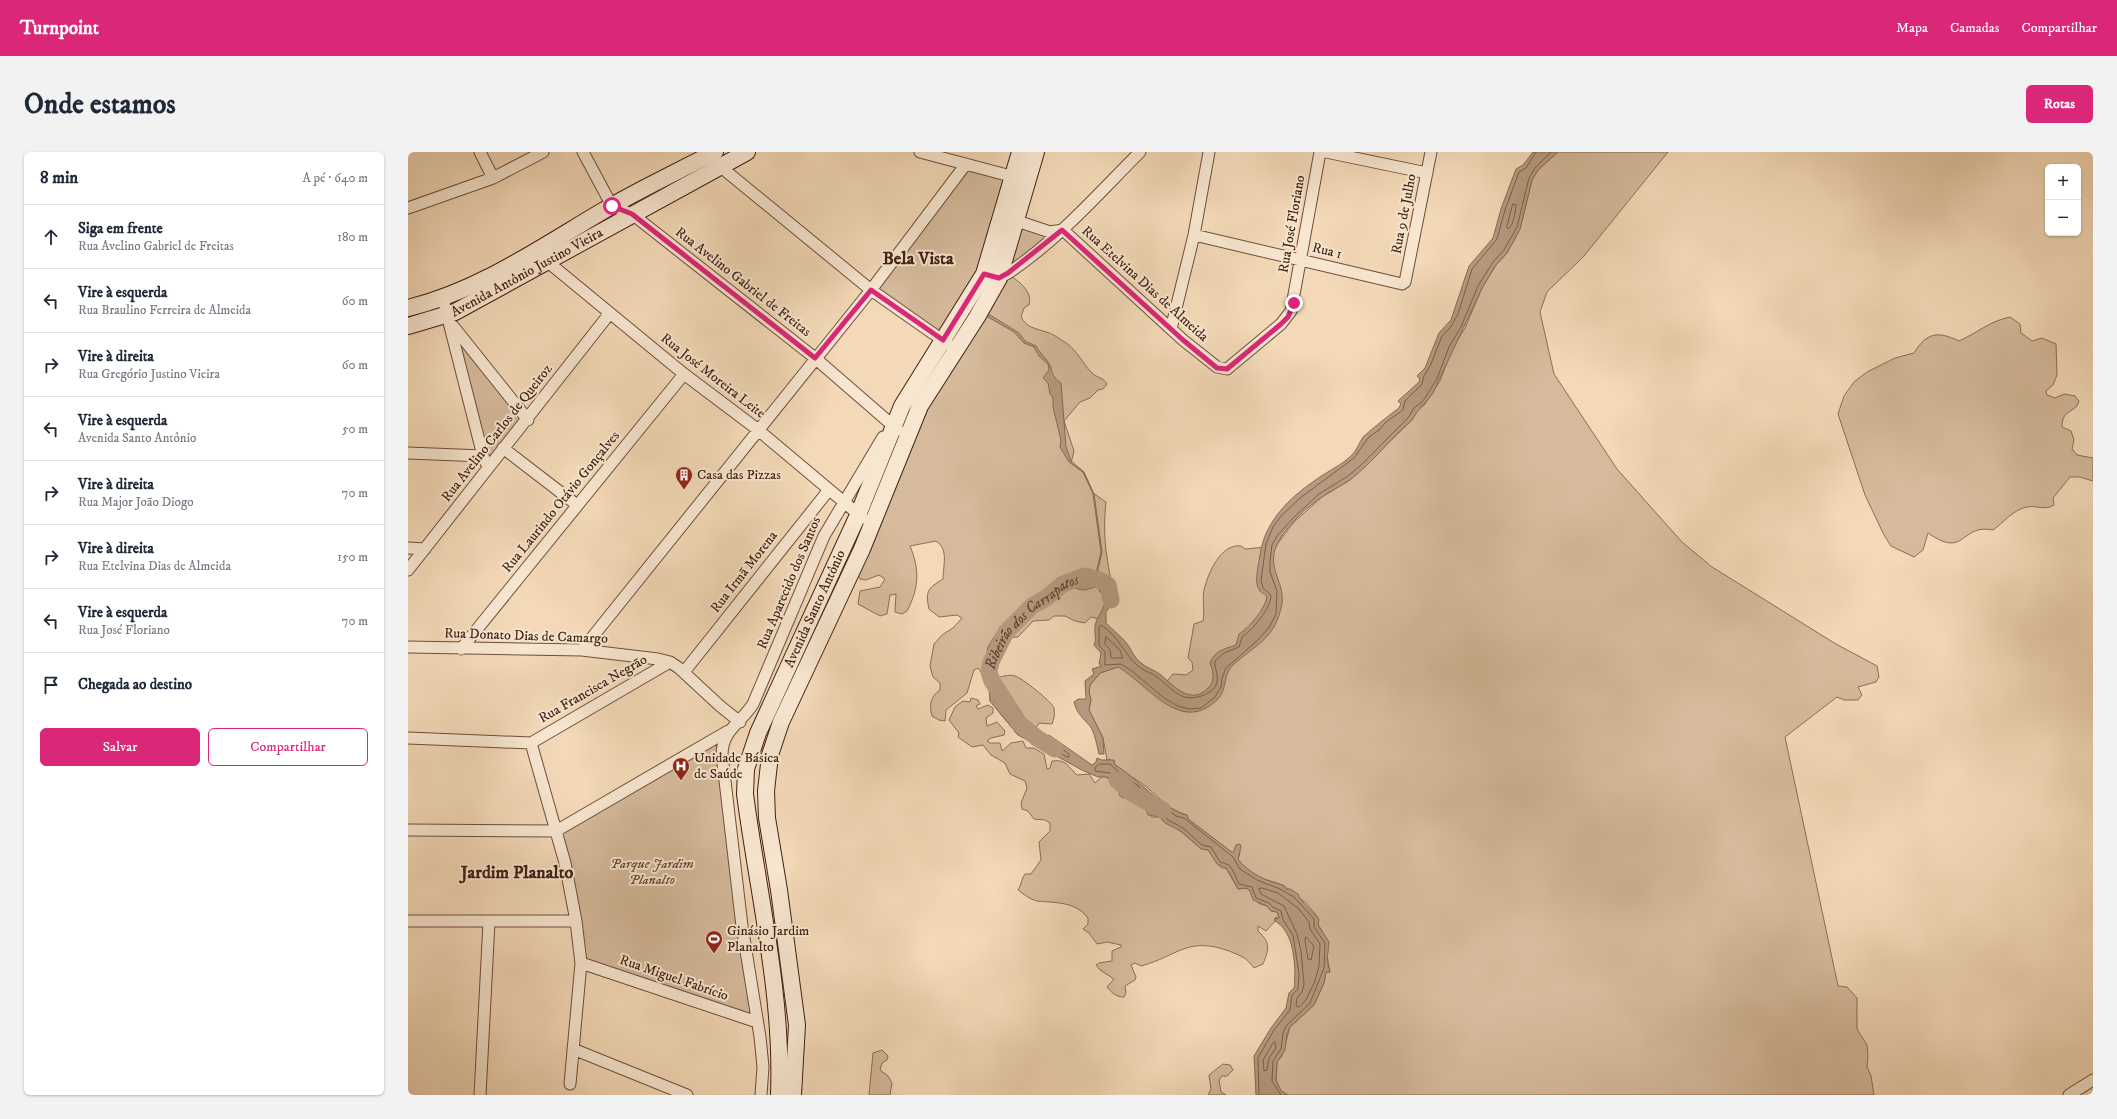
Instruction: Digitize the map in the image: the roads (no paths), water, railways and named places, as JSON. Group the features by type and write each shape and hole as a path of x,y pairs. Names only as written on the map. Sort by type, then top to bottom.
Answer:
{"street":[{"path":"480,152 493,178"},
{"path":"408,208 493,178 543,152"},
{"path":"583,152 612,206"},
{"name":"Avenida Antônio Justino Vieira","path":"408,326 449,319 632,214 747,152"},
{"path":"920,152 1021,179"},
{"name":"Avenida Santo Antônio","path":"991,276 1016,222 1021,179 1020,152"},
{"name":"Avenida Santo Antônio","path":"779,1095 780,1058 778,1009 745,794 746,769 758,733 897,429 920,406 949,344 977,317 1021,179 1036,152"},
{"path":"991,276 1024,261 1062,230 1140,152"},
{"path":"1171,329 1194,234 1209,152"},
{"name":"Rua José Floriano","path":"1227,369 1288,317 1294,303 1299,259 1320,152"},
{"path":"1326,152 1427,173"},
{"name":"Rua 9 de Julho","path":"1405,282 1431,152"},
{"path":"712,154 721,167 871,290 949,344"},
{"name":"Avenida Antônio Justino Vieira","path":"408,308 443,298 494,274 612,206 712,154"},
{"path":"582,650 757,429 871,290 966,164"},
{"name":"Rua Avelino Gabriel de Freitas","path":"612,206 632,214 815,358 897,429"},
{"name":"Rua Etelvina Dias de Almeida","path":"1016,222 1050,232 1062,230 1171,329 1217,368 1227,369"},
{"name":"Rua 1","path":"1194,234 1400,284 1405,282"},
{"name":"Rua José Moreira Leite","path":"536,250 548,263 610,314 684,374 757,429 828,491 871,525"},
{"path":"443,298 483,456 488,467"},
{"name":"Rua Avelino Carlos de Queiroz","path":"408,570 503,448 528,420 610,314"},
{"path":"449,319 528,420"},
{"name":"Rua Laurindo Otávio Gonçalves","path":"461,649 684,374"},
{"name":"Avenida Santo Antônio","path":"793,1095 797,1025 767,818 767,776 770,755 781,722 871,525 897,429"},
{"name":"Rua Aparecido dos Santos","path":"556,832 728,731 740,722 760,691 832,520 897,429"},
{"path":"503,448 577,505"},
{"path":"408,453 483,456"},
{"name":"Rua Irmã Morena","path":"684,672 828,491"},
{"path":"408,548 425,549"},
{"name":"Rua Donato Dias de Camargo","path":"408,647 582,650 644,656 670,662 684,672 720,706 740,722"},
{"name":"Rua Francisca Negrão","path":"531,743 670,662"},
{"path":"728,731 723,743 722,755 742,926 763,1067 761,1095"},
{"path":"408,738 531,743 565,863 576,920 581,963 570,1084"},
{"path":"408,830 556,832"},
{"path":"408,921 489,922 576,920"},
{"path":"480,1095 489,922"},
{"name":"Rua Miguel Fabrício","path":"581,963 757,1022"},
{"path":"573,1049 687,1095"},
{"path":"2069,1095 2093,1080"}],"water":[{"path":"1533,152 1558,152 1538,170 1532,180 1520,229 1507,253 1496,265 1482,288 1433,393 1412,420 1367,465 1348,481 1310,506 1284,533 1275,549 1274,557 1274,565 1282,595 1282,603 1275,625 1264,640 1233,665 1227,673 1223,692 1217,700 1203,709 1190,712 1178,710 1153,695 1130,675 1118,667 1100,673 1090,685 1089,692 1091,700 1089,710 1103,738 1104,754 1099,754 1092,729 1079,713 1074,702 1078,699 1086,699 1085,681 1094,674 1092,669 1102,666 1099,664 1101,653 1094,645 1095,626 1105,604 1105,596 1100,592 1098,587 1087,590 1071,588 1043,600 1018,619 999,644 993,658 989,672 1010,694 1018,720 1025,729 1042,739 1049,735 1092,765 1096,762 1097,758 1102,760 1114,760 1115,765 1159,800 1178,812 1187,815 1188,819 1233,853 1236,845 1240,844 1241,847 1238,859 1244,866 1260,877 1281,885 1286,889 1290,889 1298,894 1319,919 1318,925 1329,942 1327,961 1330,972 1326,972 1324,983 1314,1005 1290,1027 1287,1034 1285,1050 1277,1062 1276,1080 1281,1091 1288,1095 1256,1095 1254,1056 1271,1028 1286,1008 1289,993 1294,988 1295,984 1293,951 1289,937 1281,925 1275,921 1275,918 1278,919 1279,917 1277,912 1271,911 1267,906 1253,900 1250,891 1247,888 1238,889 1226,868 1217,864 1208,850 1201,849 1181,831 1165,823 1160,817 1148,815 1145,807 1140,805 1143,796 1140,794 1123,798 1119,795 1120,789 1107,777 1098,777 1082,770 1018,735 990,701 990,688 983,674 984,665 988,647 999,629 1016,611 1036,598 1061,577 1085,576 1095,578 1101,552 1093,493 1083,472 1069,462 1060,447 1061,440 1053,407 1053,398 1050,394 1048,383 1043,378 1049,370 1048,364 1039,356 1034,347 1024,343 1014,332 981,313 982,310 1019,333 1025,341 1036,346 1050,365 1054,377 1061,383 1066,447 1071,461 1084,472 1094,494 1102,552 1096,578 1113,587 1118,595 1106,612 1106,623 1126,642 1136,658 1142,664 1159,673 1184,693 1197,695 1203,692 1212,683 1213,674 1210,663 1212,659 1221,651 1236,645 1239,634 1256,618 1266,602 1267,597 1258,588 1257,573 1263,543 1267,531 1273,521 1288,502 1297,494 1352,455 1363,437 1398,409 1401,404 1398,401 1419,382 1420,379 1417,376 1425,368 1439,333 1451,320 1469,266 1493,238 1501,209 1516,169 1523,165"}],"waterway":[{"name":"Ribeirão dos Carrapatos","path":"1055,749 1037,738 1019,723 992,681 989,672 991,662 1006,632 1032,606 1046,598 1063,584 1085,576 1102,581 1108,585 1111,600"},
{"name":"Ribeirão dos Carrapatos","path":"1117,780 1133,794 1163,810"}],"place":[{"name":"Casa das Pizzas","path":"684,490"},
{"name":"Unidade Básica de Saúde","path":"681,781"},
{"name":"Ginásio Jardim Planalto","path":"714,954"}],"district":[{"name":"Bela Vista","path":"918,259"},
{"name":"Jardim Planalto","path":"517,873"}],"park label":[{"name":"Parque Jardim Planalto","path":"652,872"}]}
